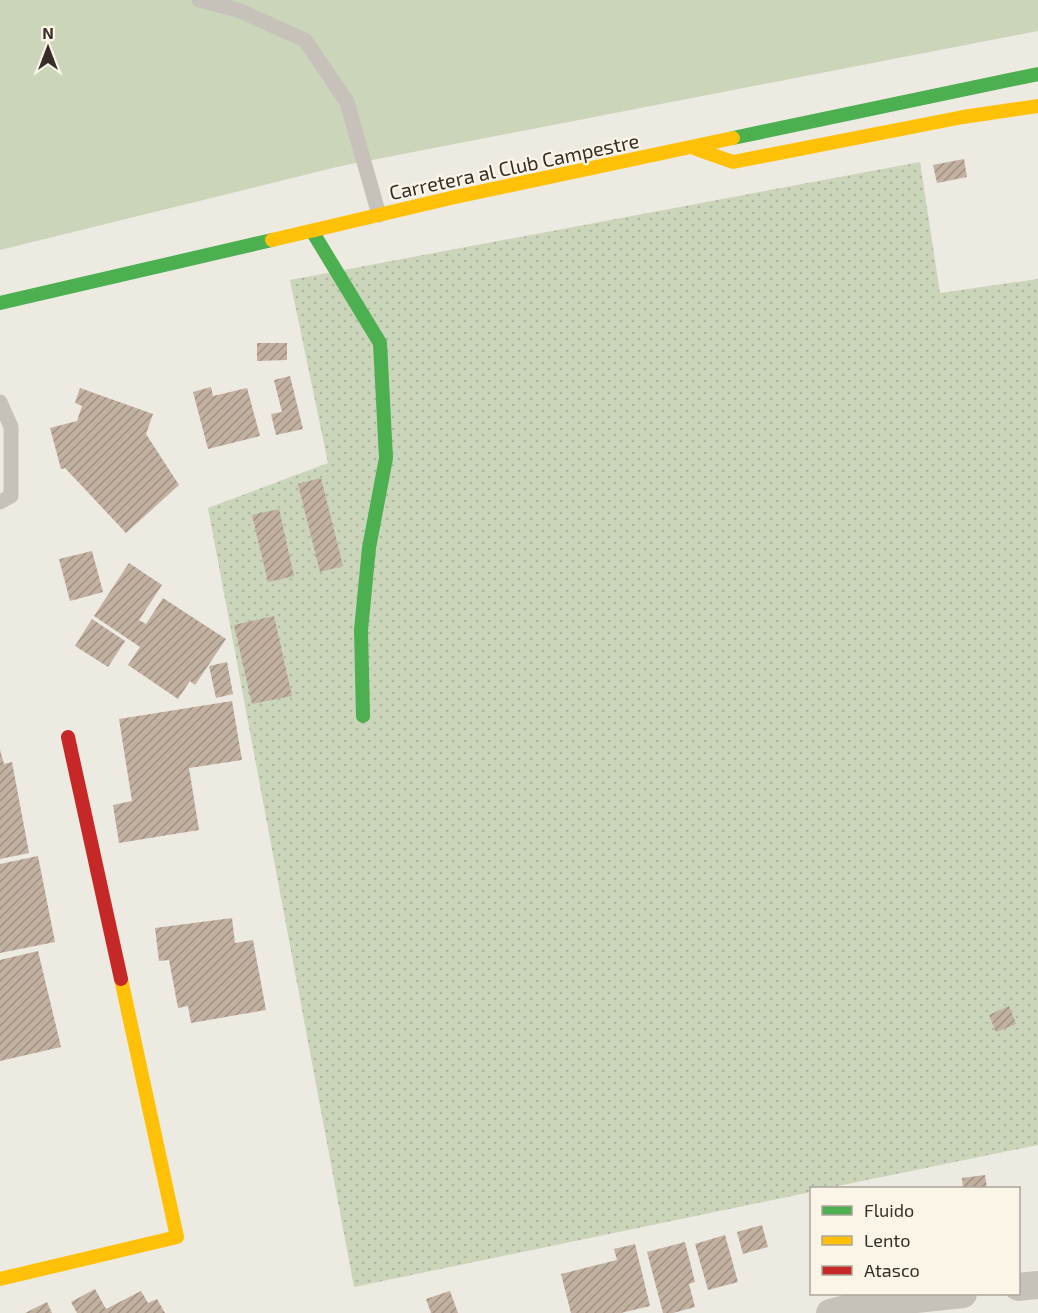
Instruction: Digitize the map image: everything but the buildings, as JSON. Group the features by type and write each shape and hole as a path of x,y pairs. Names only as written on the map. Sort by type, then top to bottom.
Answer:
{"street":[{"name":"Carretera al Club Campestre","path":"0,303 379,215 1038,74"},
{"path":"691,147 733,162 963,117 1038,106"},
{"path":"312,231 380,343 386,458 369,548 361,630 363,716"},
{"path":"0,1279 177,1237 68,737"},
{"path":"1020,1287 1038,1285"},
{"path":"830,1313 950,1295"}],"lane":[{"path":"199,0 238,10 305,40 347,102 379,215"},
{"path":"0,402 11,427 11,496 0,502"}],"green space":[{"path":"0,0 1038,0 1038,31 341,166 0,250"},
{"path":"920,162 940,293 1038,279 1038,1145 833,1187 810,1187 810,1192 354,1287 208,508 328,463 290,280"}],"traffic: fast":[{"path":"733,138 1038,74"},
{"path":"312,231 380,343 386,458 369,548 361,630 363,716"},
{"path":"0,303 272,240"}],"traffic: slow":[{"path":"696,149 733,162 963,117 1038,106"},
{"path":"272,240 455,197 733,138"},
{"path":"0,1279 177,1237 121,979"}],"traffic: jam":[{"path":"68,737 121,979"}]}
